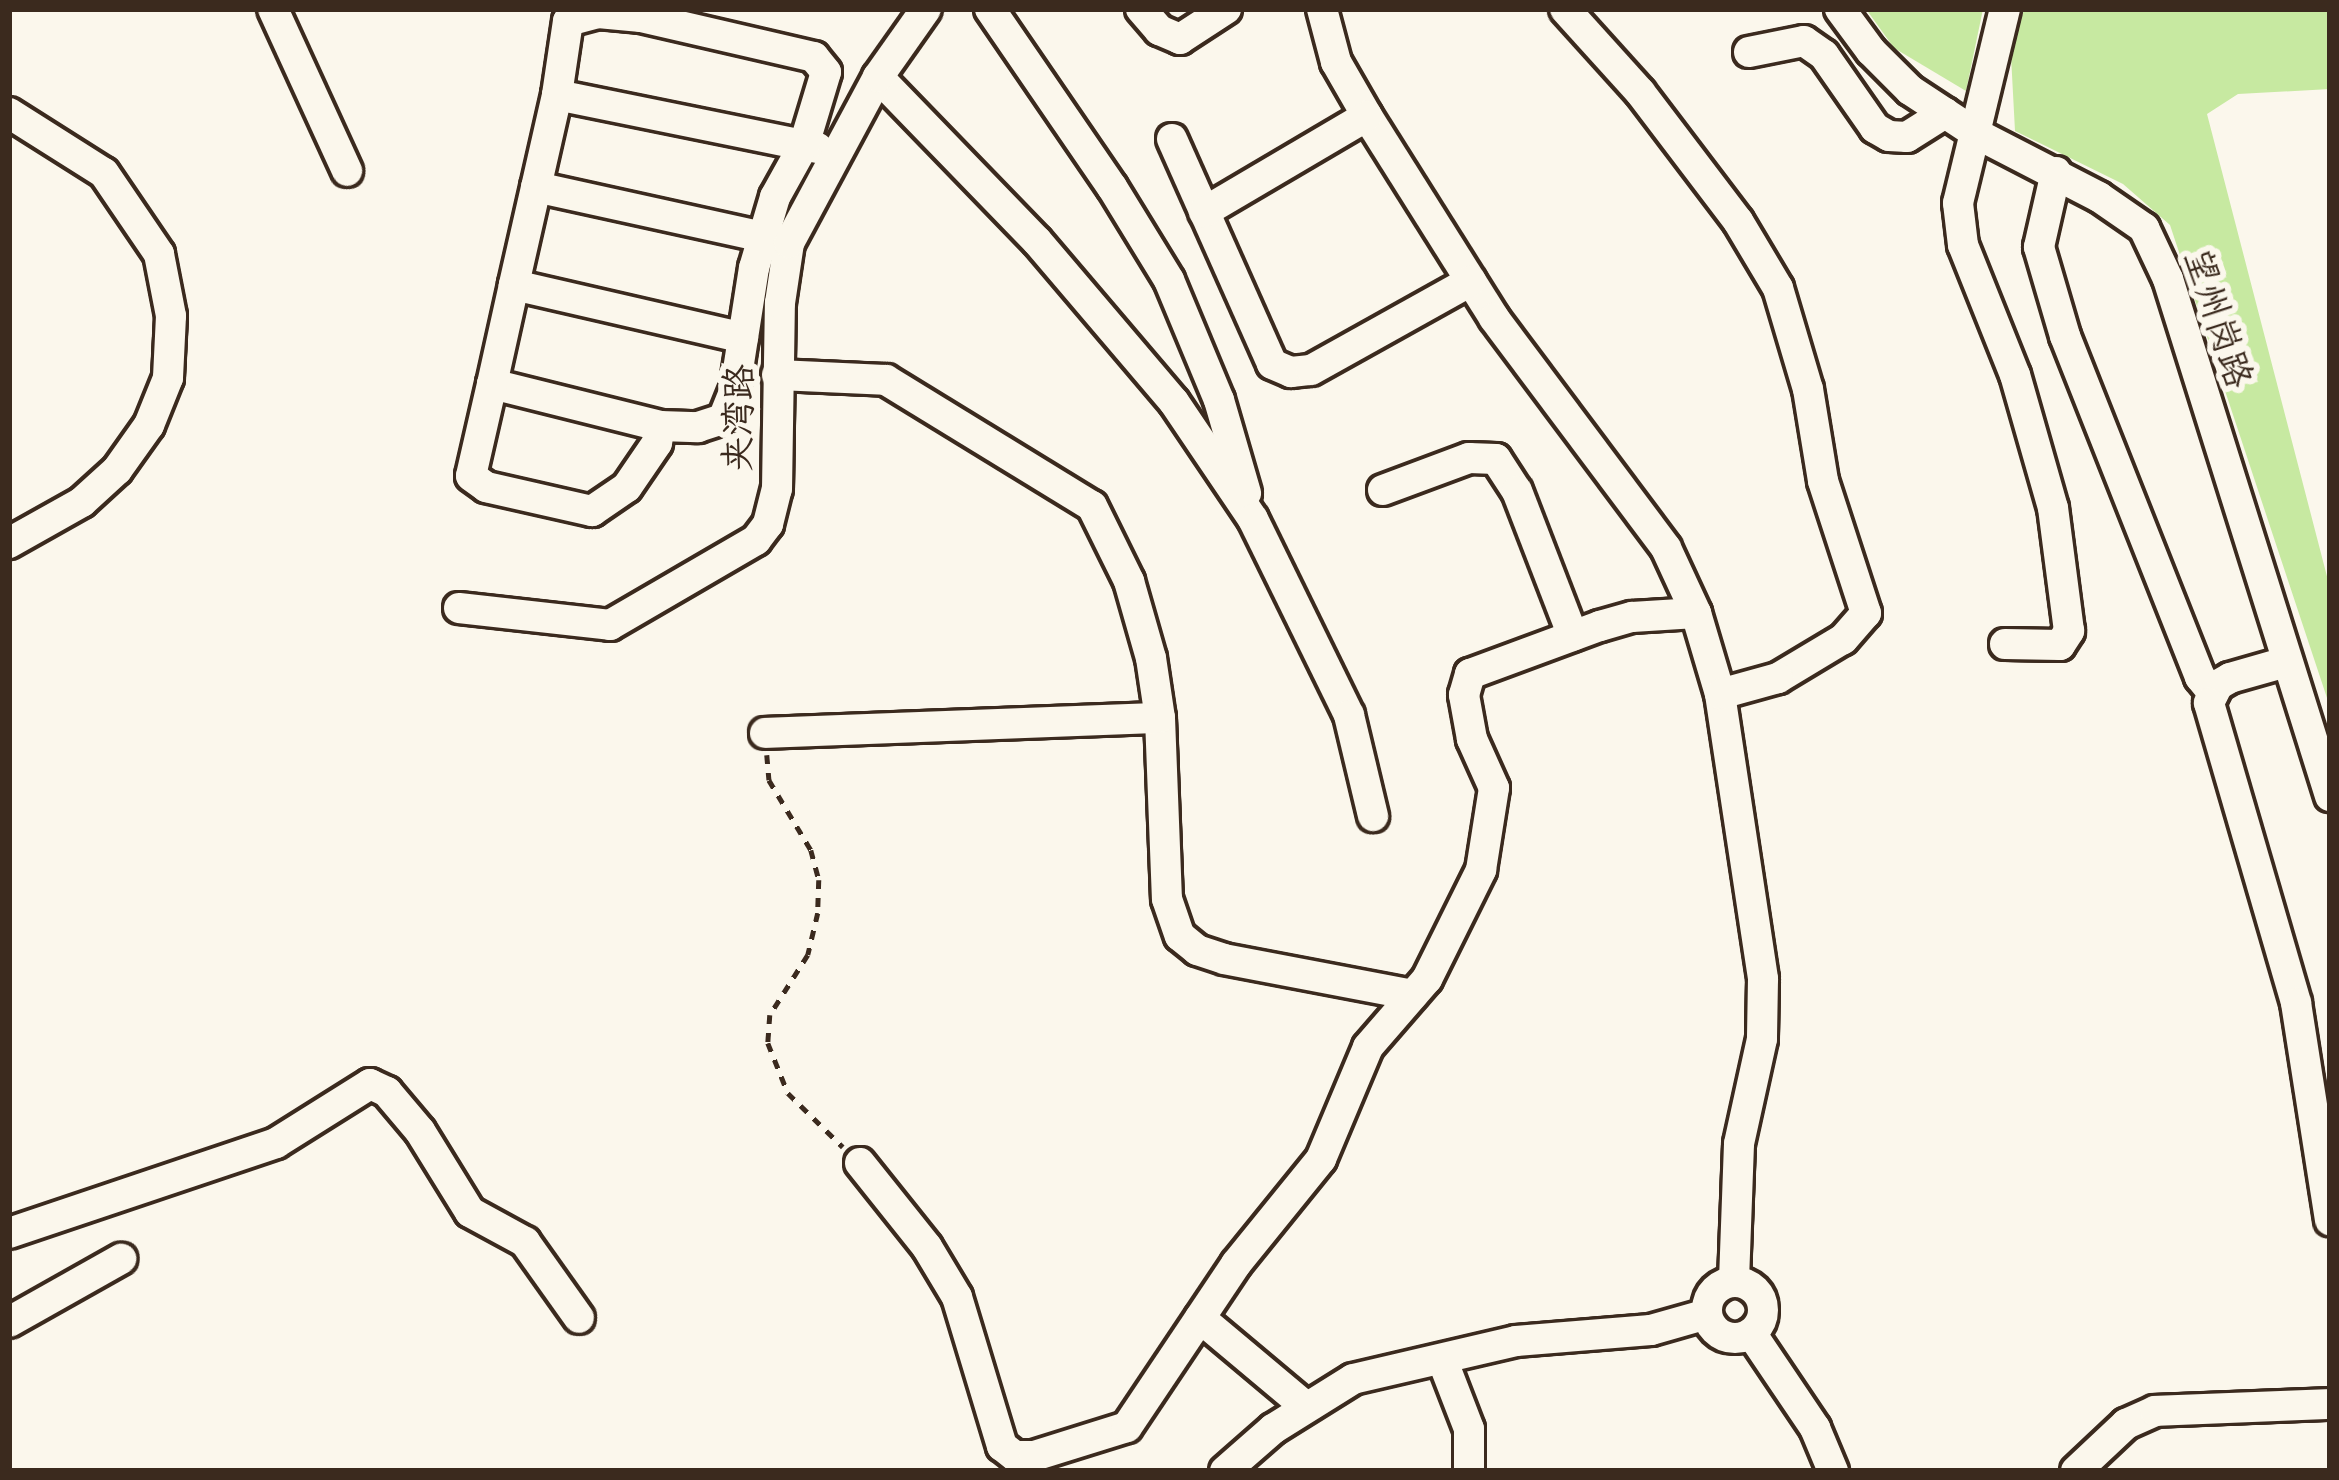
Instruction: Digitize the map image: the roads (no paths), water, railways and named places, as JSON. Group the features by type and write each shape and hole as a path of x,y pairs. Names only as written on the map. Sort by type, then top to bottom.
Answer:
{"street":[{"path":"273,9 346,171"},
{"name":"夹湾路","path":"459,608 610,625 756,540 768,524 777,489 777,375 789,243 878,77 926,9"},
{"path":"990,9 1112,187 1169,280 1219,400 1253,519"},
{"path":"1141,9 1159,30 1180,39 1226,9"},
{"path":"1322,9 1336,62 1367,116 1471,281 1666,548 1696,613 1720,694 1762,979 1762,1039 1739,1144 1733,1282"},
{"path":"1565,9 1654,111 1738,221 1778,288 1808,389 1823,481 1866,613 1843,639 1778,678 1720,694"},
{"name":"望州岗路","path":"1840,9 1870,51 1910,90 1977,134 2056,172 2144,228 2159,254 2330,796"},
{"path":"2005,9 1958,203 1963,245 2015,375 2053,508 2069,631 2060,645 2005,644"},
{"path":"492,384 660,426 698,427 723,419 735,389 763,237 775,197 804,145 826,73 814,57 641,17 598,13 568,21 557,95 471,476 486,487 592,511 628,488 657,442 660,426"},
{"path":"1749,52 1804,41 1824,55 1875,128 1889,136 1907,137 1945,113"},
{"path":"878,77 1037,241 1129,348 1174,402 1253,519 1349,715 1373,816"},
{"path":"557,95 836,152"},
{"path":"9,113 104,173 159,254 171,316 168,378 149,425 118,470 82,502 9,542"},
{"path":"1204,212 1367,116"},
{"path":"1172,139 1272,364 1291,372 1311,370 1471,281"},
{"path":"2056,172 2038,247 2065,335 2200,677 2212,693 2214,734 2296,1003 2330,1220"},
{"path":"536,187 763,237"},
{"path":"514,285 743,338"},
{"path":"777,375 886,380 1092,506 1129,581 1151,658 1160,718 1167,898 1180,936 1197,950 1224,959 1412,995"},
{"path":"1383,490 1469,458 1496,459 1517,491 1573,636"},
{"path":"860,1163 928,1247 957,1298 1003,1446 1015,1456 1034,1456 1127,1427 1236,1264 1322,1159 1368,1047 1440,958 1481,870 1494,788 1472,739 1464,694 1470,674 1633,617 1696,613"},
{"path":"2212,693 2230,678 2286,662"},
{"path":"766,733 1160,718"},
{"path":"9,1234 276,1143 370,1084 387,1092 420,1131 470,1212 525,1242 579,1318"},
{"path":"9,1322 121,1259"},
{"path":"1733,1282 1751,1287 1762,1300 1762,1318 1751,1333 1724,1336 1707,1314 1711,1295 1733,1282"},
{"path":"1225,1471 1305,1406 1353,1379 1541,1337 1651,1330 1707,1314"},
{"path":"1200,1318 1305,1406"},
{"path":"1751,1333 1815,1428 1833,1471"},
{"path":"1442,1359 1469,1430 1469,1471"},
{"path":"2076,1471 2126,1424 2155,1411 2330,1404"}]}
